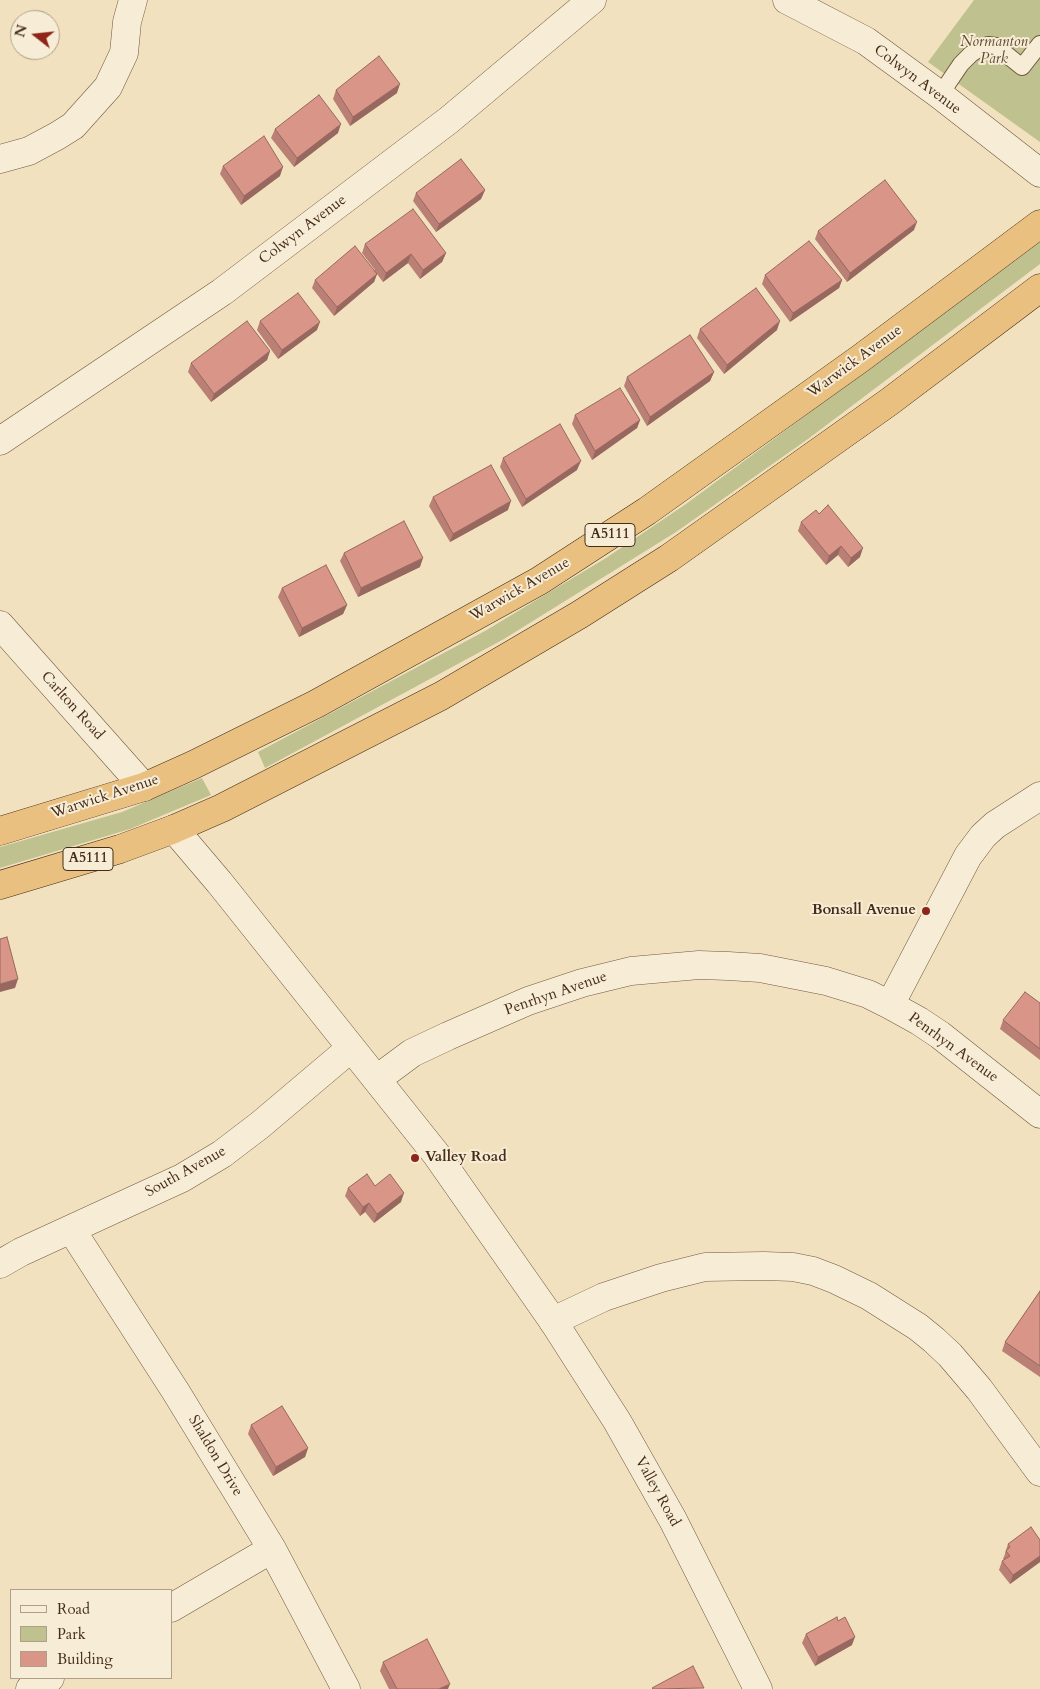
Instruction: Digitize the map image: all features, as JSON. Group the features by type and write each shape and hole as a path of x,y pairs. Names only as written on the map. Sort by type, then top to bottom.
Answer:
{"highway":[{"name":"Warwick Avenue","path":"0,831 144,787 206,759 316,704 539,581 671,494 862,358 1040,224"},
{"name":"A5111","path":"0,885 120,849 174,829 222,808 441,696 579,615 669,558 889,402 1040,288"}],"street":[{"path":"0,159 30,150 73,126 108,87 124,54 127,22 133,0"},
{"name":"Colwyn Avenue","path":"0,441 222,292 449,120 592,0"},
{"name":"Colwyn Avenue","path":"787,0 866,41 940,95 1040,173"},
{"name":"Carlton Road","path":"0,625 144,787"},
{"path":"890,1005 968,856 983,836 995,825 1040,796"},
{"name":"Valley Road","path":"174,829 219,882 436,1154 553,1321 617,1421 674,1520 758,1689"},
{"name":"Penrhyn Avenue","path":"377,1079 412,1053 448,1036 528,1001 582,983 630,971 699,965 760,968 826,981 868,994 890,1005 940,1035 1040,1114"},
{"name":"South Avenue","path":"0,1264 21,1252 182,1178 222,1154 260,1125 351,1048"},
{"name":"Shaldon Drive","path":"71,1229 176,1392 272,1549 346,1689"},
{"path":"553,1321 604,1297 660,1278 705,1267 732,1265 772,1266 793,1267 813,1271 869,1296 918,1327 934,1340 950,1355 979,1389 1040,1472"},
{"path":"172,1607 272,1549"},
{"path":"30,1689 48,1679"}],"lane":[{"path":"940,95 960,64 982,47 988,45 996,46 1022,67 1040,44"}],"green space":[{"name":"Normanton Park","path":"974,0 1040,0 1040,142 928,62"},
{"path":"1040,242 1040,264 808,439 676,532 504,639 265,768 258,752 485,631 606,558 686,504"},
{"path":"202,778 211,795 130,829 0,868 0,847 122,812"}],"building":[{"path":"379,56 400,84 353,117 336,90"},
{"path":"319,95 341,124 297,158 275,129"},
{"path":"264,136 283,167 244,196 223,166"},
{"path":"461,159 485,190 439,224 416,193"},
{"path":"885,180 917,222 850,273 818,231"},
{"path":"413,209 446,253 423,270 411,254 386,273 365,244"},
{"path":"809,241 842,280 793,313 765,275"},
{"path":"355,246 377,274 337,307 315,280"},
{"path":"756,288 780,321 727,365 700,329"},
{"path":"298,293 320,322 282,350 260,321"},
{"path":"247,321 270,351 214,394 191,363"},
{"path":"690,335 714,372 650,417 627,377"},
{"path":"620,388 640,420 595,451 575,415"},
{"path":"560,424 581,461 526,499 503,458"},
{"path":"491,465 511,501 453,534 433,497"},
{"path":"828,505 863,548 851,558 841,546 829,556 801,522 816,510 819,514"},
{"path":"404,521 423,558 361,588 344,553"},
{"path":"326,565 347,605 302,628 282,588"},
{"path":"7,937 18,979 0,984 0,939"},
{"path":"1025,992 1040,1003 1040,1049 1003,1020"},
{"path":"367,1174 375,1186 390,1174 404,1193 377,1214 369,1203 363,1207 348,1188"},
{"path":"1040,1291 1040,1366 1005,1342"},
{"path":"282,1406 308,1448 276,1467 251,1425"},
{"path":"1031,1527 1040,1540 1040,1556 1013,1575 1002,1561 1010,1556 1006,1551 1010,1547 1008,1544"},
{"path":"837,1617 838,1621 845,1617 855,1637 818,1657 806,1634"},
{"path":"427,1639 450,1684 439,1689 397,1689 383,1662"},
{"path":"693,1666 704,1688 652,1688"}],"place":[{"name":"Bonsall Avenue","path":"926,911"},
{"name":"Valley Road","path":"415,1158"}]}
